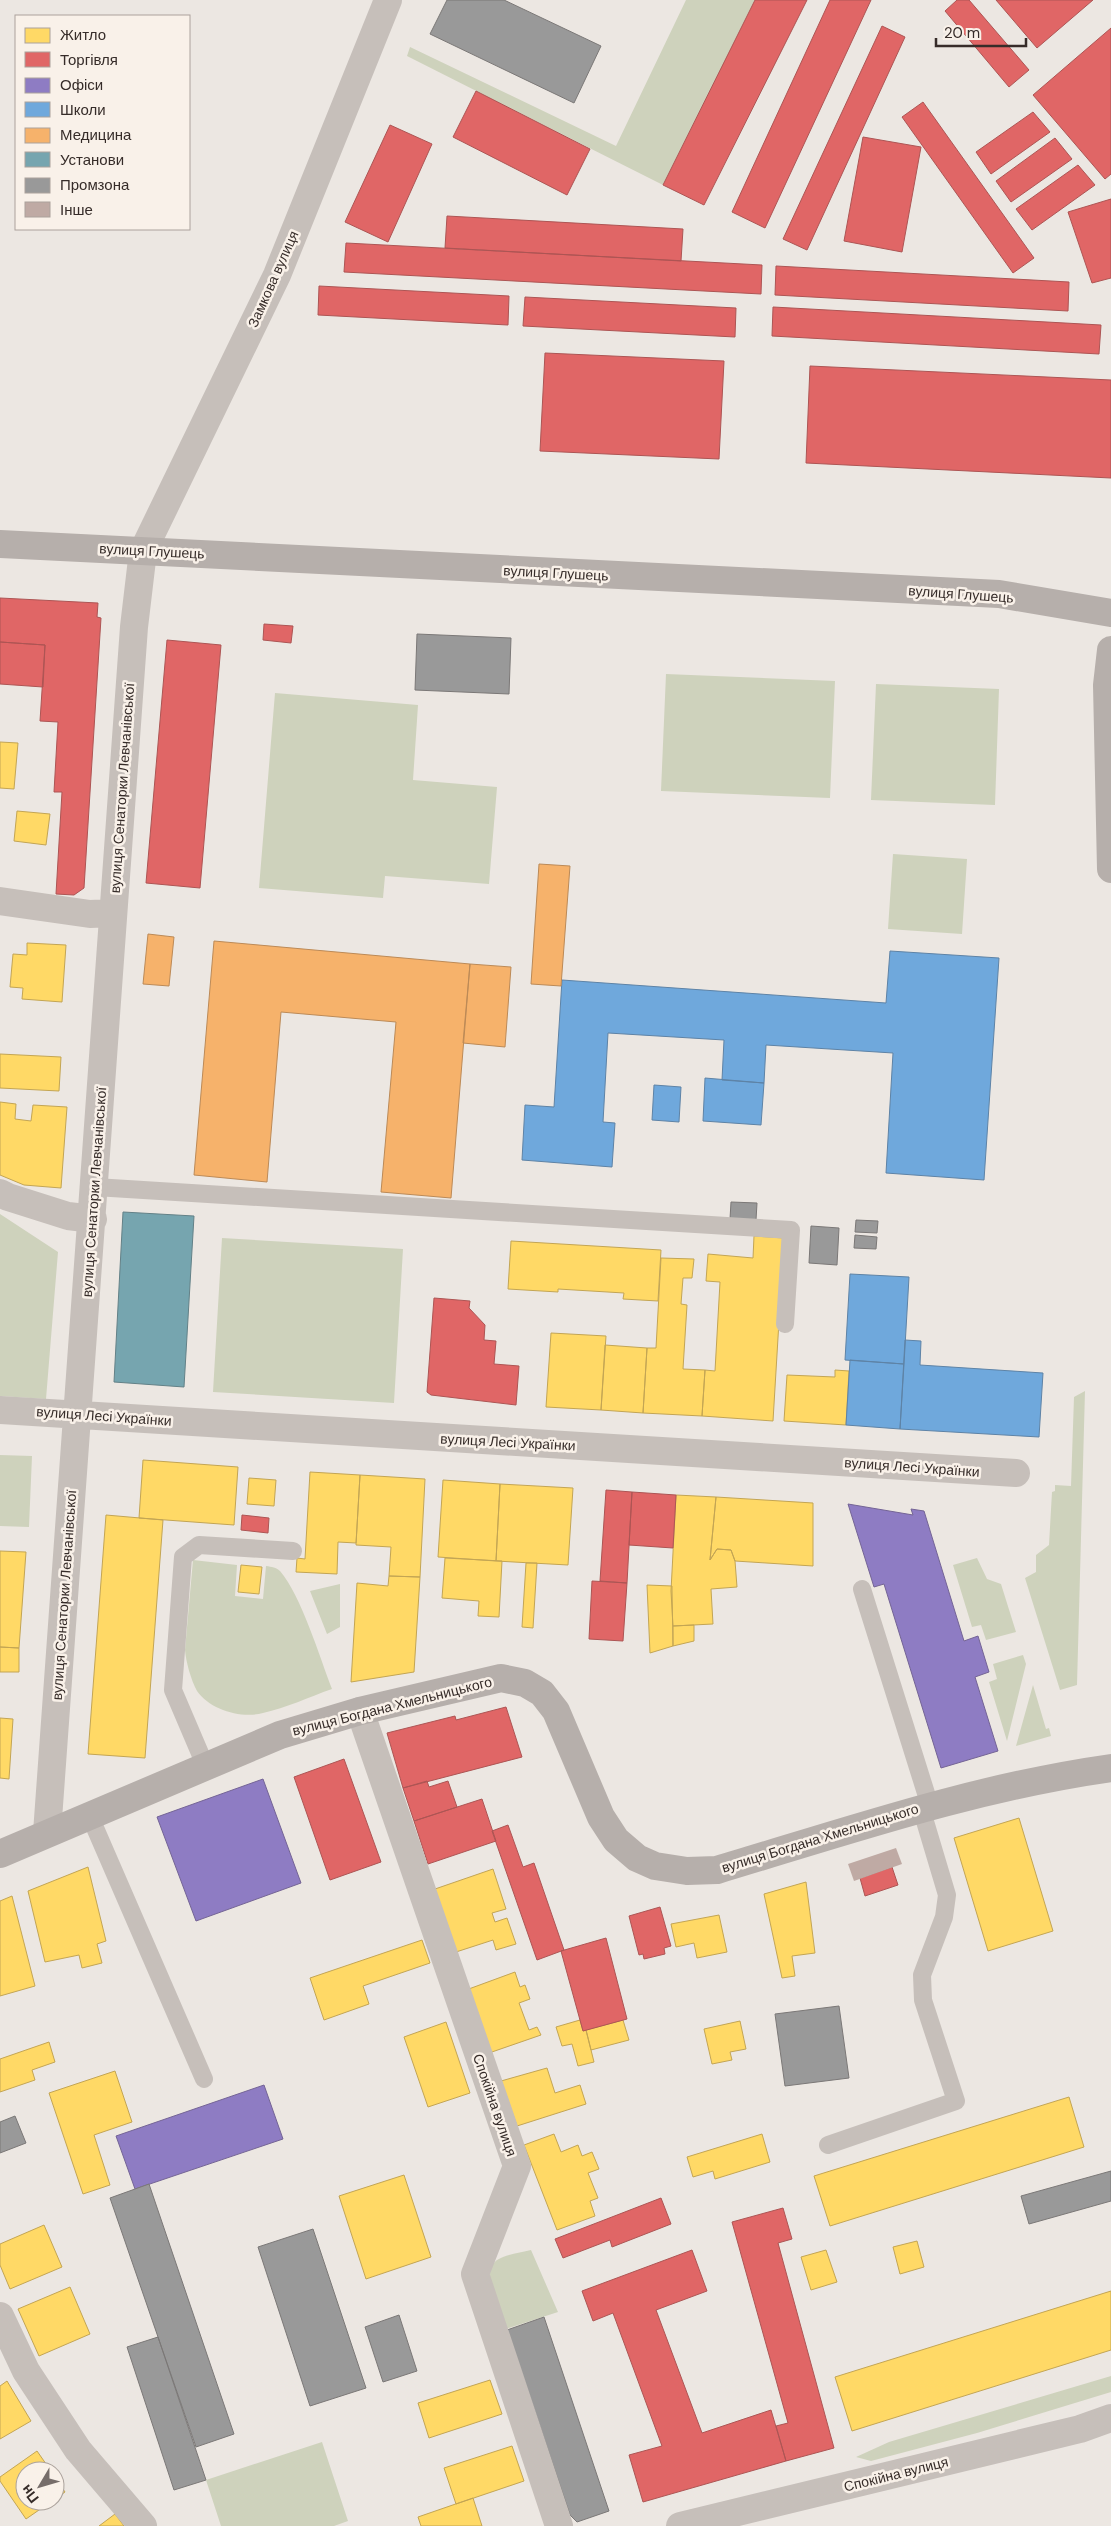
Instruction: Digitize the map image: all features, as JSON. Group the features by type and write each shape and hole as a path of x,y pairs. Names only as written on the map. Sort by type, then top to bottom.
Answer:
{"main road":[{"name":"вулиця Глушець","path":"0,544 1000,594 1111,613"},
{"path":"1111,650 1107,685 1111,869"},
{"name":"вулиця Богдана Хмельницького","path":"0,1854 89,1814 280,1735 360,1711 501,1678 525,1683 542,1694 556,1711 601,1817 616,1840 637,1858 655,1866 688,1871 717,1870 926,1807 1066,1774 1111,1768"}],"street":[{"name":"Замкова вулиця","path":"143,551 277,275 388,0"},
{"name":"вулиця Сенаторки Левчанівської","path":"47,1832 93,1219 134,627 143,551"},
{"path":"0,901 90,914 113,913"},
{"path":"0,1193 68,1216 93,1219"},
{"name":"вулиця Лесі Українки","path":"0,1410 1016,1473"},
{"name":"Спокійна вулиця","path":"360,1711 517,2166 475,2274 559,2526"},
{"path":"0,2316 26,2370 78,2450 143,2526"},
{"name":"Спокійна вулиця","path":"680,2526 1080,2429 1111,2418"}],"lane":[{"path":"95,1187 791,1230 785,1324"},
{"path":"205,1765 173,1690 183,1557 199,1545 293,1551"},
{"path":"828,2145 956,2101 923,2000 922,1975 944,1917 947,1895 926,1807 862,1589"},
{"path":"89,1814 204,2079"}],"green space":[{"path":"686,0 755,0 663,185 407,56 410,47 616,146"},
{"path":"666,674 835,681 830,798 661,791"},
{"path":"876,684 999,689 995,805 871,800"},
{"path":"275,693 418,705 413,780 497,787 489,884 385,876 383,898 259,888"},
{"path":"893,854 967,859 962,934 888,929"},
{"path":"0,1214 58,1252 46,1399 0,1396"},
{"path":"222,1238 403,1249 394,1403 213,1392"},
{"path":"1085,1391 1077,1685 1060,1690 1025,1578 1036,1572 1036,1555 1049,1545 1052,1492 1055,1491 1055,1485 1071,1486 1074,1397"},
{"path":"0,1455 32,1456 29,1527 0,1526"},
{"path":"977,1558 987,1579 1001,1584 1016,1632 986,1640 981,1625 972,1627 953,1565"},
{"path":"193,1560 237,1565 235,1596 263,1599 266,1566 280,1571 303,1611 332,1689 255,1715 236,1714 218,1708 203,1698 193,1682 185,1650"},
{"path":"340,1584 340,1627 327,1634 310,1591"},
{"path":"1023,1655 1026,1664 1007,1741 989,1682 997,1679 993,1664"},
{"path":"1033,1685 1046,1729 1049,1728 1051,1736 1016,1746"},
{"path":"531,2250 558,2312 506,2329 492,2293 490,2274 492,2266 497,2260 505,2256"},
{"path":"1111,2376 1111,2392 977,2433 871,2461 856,2457 889,2442"},
{"path":"322,2442 348,2521 334,2526 221,2526 206,2480"}],"building: Житло":[{"path":"0,742 18,743 14,789 0,788"},
{"path":"17,811 50,814 46,845 14,841"},
{"path":"27,943 66,945 62,1002 22,999 23,988 10,987 13,954 27,955"},
{"path":"0,1054 61,1057 59,1091 0,1088"},
{"path":"0,1102 16,1104 15,1119 31,1121 33,1105 67,1107 61,1188 24,1185 0,1175"},
{"path":"754,1236 784,1238 773,1421 702,1416 705,1370 715,1371 720,1282 706,1281 708,1254 753,1258"},
{"path":"511,1241 661,1250 658,1301 623,1299 624,1293 558,1289 558,1292 508,1289"},
{"path":"661,1258 694,1259 692,1278 683,1278 681,1304 687,1305 683,1369 705,1370 702,1416 643,1413 647,1348 656,1348"},
{"path":"551,1333 606,1336 601,1410 546,1407"},
{"path":"605,1345 647,1348 643,1413 601,1410"},
{"path":"835,1370 849,1371 846,1425 784,1421 787,1375 835,1377"},
{"path":"143,1460 238,1467 234,1525 139,1518"},
{"path":"310,1472 360,1475 356,1543 338,1542 337,1574 296,1572 297,1558 305,1559"},
{"path":"360,1475 425,1479 420,1577 389,1576 391,1547 356,1545"},
{"path":"249,1478 276,1480 274,1506 247,1504"},
{"path":"443,1480 500,1484 496,1561 438,1557"},
{"path":"500,1484 573,1488 568,1565 496,1561"},
{"path":"676,1495 716,1497 710,1560 717,1549 731,1550 735,1561 737,1587 711,1589 713,1624 673,1626 671,1591"},
{"path":"716,1497 813,1503 813,1566 735,1561 731,1550 717,1549 710,1560"},
{"path":"106,1515 163,1520 145,1758 88,1754"},
{"path":"0,1551 26,1552 19,1648 0,1647"},
{"path":"445,1558 502,1561 499,1617 478,1616 479,1601 442,1598"},
{"path":"526,1563 537,1563 533,1628 522,1627"},
{"path":"241,1565 262,1567 259,1594 238,1592"},
{"path":"389,1576 420,1577 414,1672 351,1682 357,1583 388,1586"},
{"path":"647,1585 672,1586 673,1646 650,1653"},
{"path":"694,1625 694,1641 673,1646 673,1626"},
{"path":"0,1647 19,1648 19,1672 0,1672"},
{"path":"0,1718 13,1719 9,1779 0,1778"},
{"path":"1019,1818 1053,1931 988,1951 954,1838"},
{"path":"88,1867 106,1941 97,1944 102,1963 82,1968 79,1955 45,1962 28,1891"},
{"path":"493,1869 506,1909 492,1913 495,1922 507,1918 516,1944 496,1950 493,1940 456,1952 435,1889"},
{"path":"806,1882 815,1953 792,1956 795,1976 782,1978 764,1894"},
{"path":"12,1896 35,1986 0,1996 0,1901"},
{"path":"719,1915 727,1952 697,1958 694,1943 676,1947 671,1924"},
{"path":"422,1940 430,1963 363,1986 369,2004 324,2020 310,1978"},
{"path":"515,1972 520,1987 525,1985 530,1999 519,2003 529,2030 537,2027 541,2035 489,2053 466,1990"},
{"path":"580,2020 583,2031 586,2030 594,2062 578,2066 572,2044 562,2046 556,2027"},
{"path":"623,2020 629,2040 591,2050 586,2030"},
{"path":"740,2021 746,2049 730,2052 732,2060 712,2064 704,2029"},
{"path":"446,2022 470,2093 428,2107 404,2037"},
{"path":"49,2042 55,2062 32,2070 35,2080 0,2092 0,2059"},
{"path":"547,2068 555,2093 580,2085 586,2104 517,2126 501,2081"},
{"path":"115,2071 132,2122 94,2135 110,2185 83,2194 49,2093"},
{"path":"1069,2097 1084,2147 830,2226 814,2176"},
{"path":"554,2134 561,2152 578,2145 582,2156 592,2152 599,2169 588,2173 598,2198 590,2201 595,2216 557,2230 524,2145"},
{"path":"762,2134 770,2162 715,2179 713,2171 693,2177 687,2157"},
{"path":"404,2175 431,2257 366,2279 339,2196"},
{"path":"44,2225 62,2267 10,2289 0,2265 0,2244"},
{"path":"917,2241 924,2267 900,2274 893,2247"},
{"path":"826,2250 837,2282 811,2290 801,2257"},
{"path":"70,2287 90,2334 39,2356 18,2309"},
{"path":"1111,2291 1111,2350 852,2431 835,2377"},
{"path":"490,2380 502,2414 429,2438 418,2403"},
{"path":"7,2381 31,2421 0,2439 0,2386"},
{"path":"512,2446 524,2481 456,2504 444,2468"},
{"path":"37,2451 44,2461 23,2461"},
{"path":"15,2466 15,2503 0,2481 0,2477"},
{"path":"473,2498 482,2526 421,2526 418,2517"},
{"path":"21,2511 38,2511 26,2519"},
{"path":"115,2514 124,2526 99,2526"}],"building: Торгівля":[{"path":"755,0 807,0 704,205 663,185"},
{"path":"830,0 871,0 765,228 732,212"},
{"path":"957,0 969,0 1029,70 1009,87 945,11"},
{"path":"996,0 1093,0 1037,48"},
{"path":"882,26 905,37 807,250 783,239"},
{"path":"1111,28 1111,174 1105,179 1033,95"},
{"path":"476,91 590,149 567,195 453,137"},
{"path":"923,102 1034,258 1013,273 902,117"},
{"path":"1033,112 1050,132 991,174 976,152"},
{"path":"390,125 432,144 388,242 345,222"},
{"path":"863,137 921,147 902,252 844,241"},
{"path":"1055,138 1072,159 1011,202 996,181"},
{"path":"1078,165 1095,185 1032,230 1016,209"},
{"path":"1111,199 1111,278 1092,283 1068,212"},
{"path":"447,216 683,229 681,261 445,248"},
{"path":"346,243 762,265 761,294 344,272"},
{"path":"776,266 1069,282 1068,311 775,295"},
{"path":"319,286 509,296 508,325 318,315"},
{"path":"525,297 736,308 735,337 523,326"},
{"path":"773,307 1101,325 1099,354 772,336"},
{"path":"545,353 724,361 719,459 540,451"},
{"path":"810,366 1111,380 1111,478 806,463"},
{"path":"0,598 98,603 97,617 101,618 84,888 74,895 56,894 62,792 54,792 58,722 40,721 45,645 0,642"},
{"path":"264,624 293,626 291,643 263,640"},
{"path":"167,640 221,645 200,888 146,883"},
{"path":"0,642 45,645 43,687 0,684"},
{"path":"434,1298 470,1301 469,1308 485,1325 484,1340 496,1341 494,1364 519,1366 516,1405 431,1395 427,1392"},
{"path":"606,1490 632,1492 627,1583 600,1581"},
{"path":"632,1492 676,1495 673,1548 629,1545"},
{"path":"242,1515 269,1518 268,1533 241,1530"},
{"path":"592,1581 627,1583 623,1641 589,1639"},
{"path":"506,1707 522,1757 403,1788 387,1733 455,1716 456,1720"},
{"path":"344,1759 381,1862 330,1880 294,1777"},
{"path":"427,1781 429,1787 448,1781 457,1807 414,1821 403,1788"},
{"path":"482,1799 496,1841 428,1864 414,1821"},
{"path":"508,1825 523,1867 534,1863 564,1950 537,1960 492,1831"},
{"path":"892,1867 898,1885 865,1896 860,1878"},
{"path":"660,1907 671,1946 664,1948 665,1954 644,1959 643,1954 639,1955 629,1916"},
{"path":"606,1938 627,2019 583,2031 561,1951"},
{"path":"661,2198 671,2224 612,2247 610,2240 563,2258 555,2239"},
{"path":"783,2208 792,2239 778,2243 834,2448 786,2461 776,2426 788,2423 732,2222"},
{"path":"692,2250 707,2291 656,2310 702,2433 771,2410 786,2461 643,2502 629,2455 662,2446 613,2313 593,2321 582,2291"}],"building: Офіси":[{"path":"848,1504 913,1515 911,1509 924,1511 964,1641 978,1636 989,1672 975,1677 998,1751 941,1768 884,1584 874,1587"},
{"path":"263,1779 301,1883 196,1921 157,1817"},
{"path":"264,2085 283,2139 135,2189 116,2136"}],"building: Школи":[{"path":"890,951 999,958 984,1180 886,1173 893,1053 766,1045 764,1083 722,1080 724,1040 608,1033 603,1122 615,1123 612,1167 522,1160 525,1105 554,1107 562,980 886,1003"},
{"path":"705,1078 764,1083 761,1125 703,1121"},
{"path":"654,1085 681,1087 679,1122 652,1120"},
{"path":"850,1274 909,1277 904,1364 845,1360"},
{"path":"905,1340 921,1341 920,1365 1043,1373 1039,1437 900,1429"},
{"path":"850,1360 904,1364 900,1429 846,1425"}],"building: Медицина":[{"path":"539,864 570,866 561,986 531,984"},
{"path":"148,934 174,937 169,986 143,984"},
{"path":"214,941 470,964 451,1198 381,1192 396,1022 281,1012 267,1182 194,1175"},
{"path":"470,964 511,967 505,1047 463,1043"}],"building: Установи":[{"path":"123,1212 194,1216 184,1387 114,1382"}],"building: Промзона":[{"path":"447,0 504,0 601,46 574,103 430,34"},
{"path":"417,634 511,638 509,694 415,690"},
{"path":"731,1202 757,1203 756,1220 730,1219"},
{"path":"856,1220 878,1221 877,1233 855,1232"},
{"path":"811,1226 839,1228 837,1265 809,1263"},
{"path":"855,1235 877,1237 876,1249 854,1248"},
{"path":"839,2006 849,2078 785,2086 775,2014"},
{"path":"15,2116 26,2143 0,2153 0,2122"},
{"path":"1111,2171 1111,2201 1029,2224 1021,2196"},
{"path":"149,2184 234,2434 196,2447 110,2198"},
{"path":"313,2229 366,2388 310,2406 258,2247"},
{"path":"399,2315 417,2371 383,2382 365,2327"},
{"path":"544,2317 609,2511 577,2522 570,2515 507,2330"},
{"path":"158,2337 206,2480 174,2490 127,2347"}],"building: Інше":[{"path":"896,1848 902,1864 854,1881 848,1864"}]}
